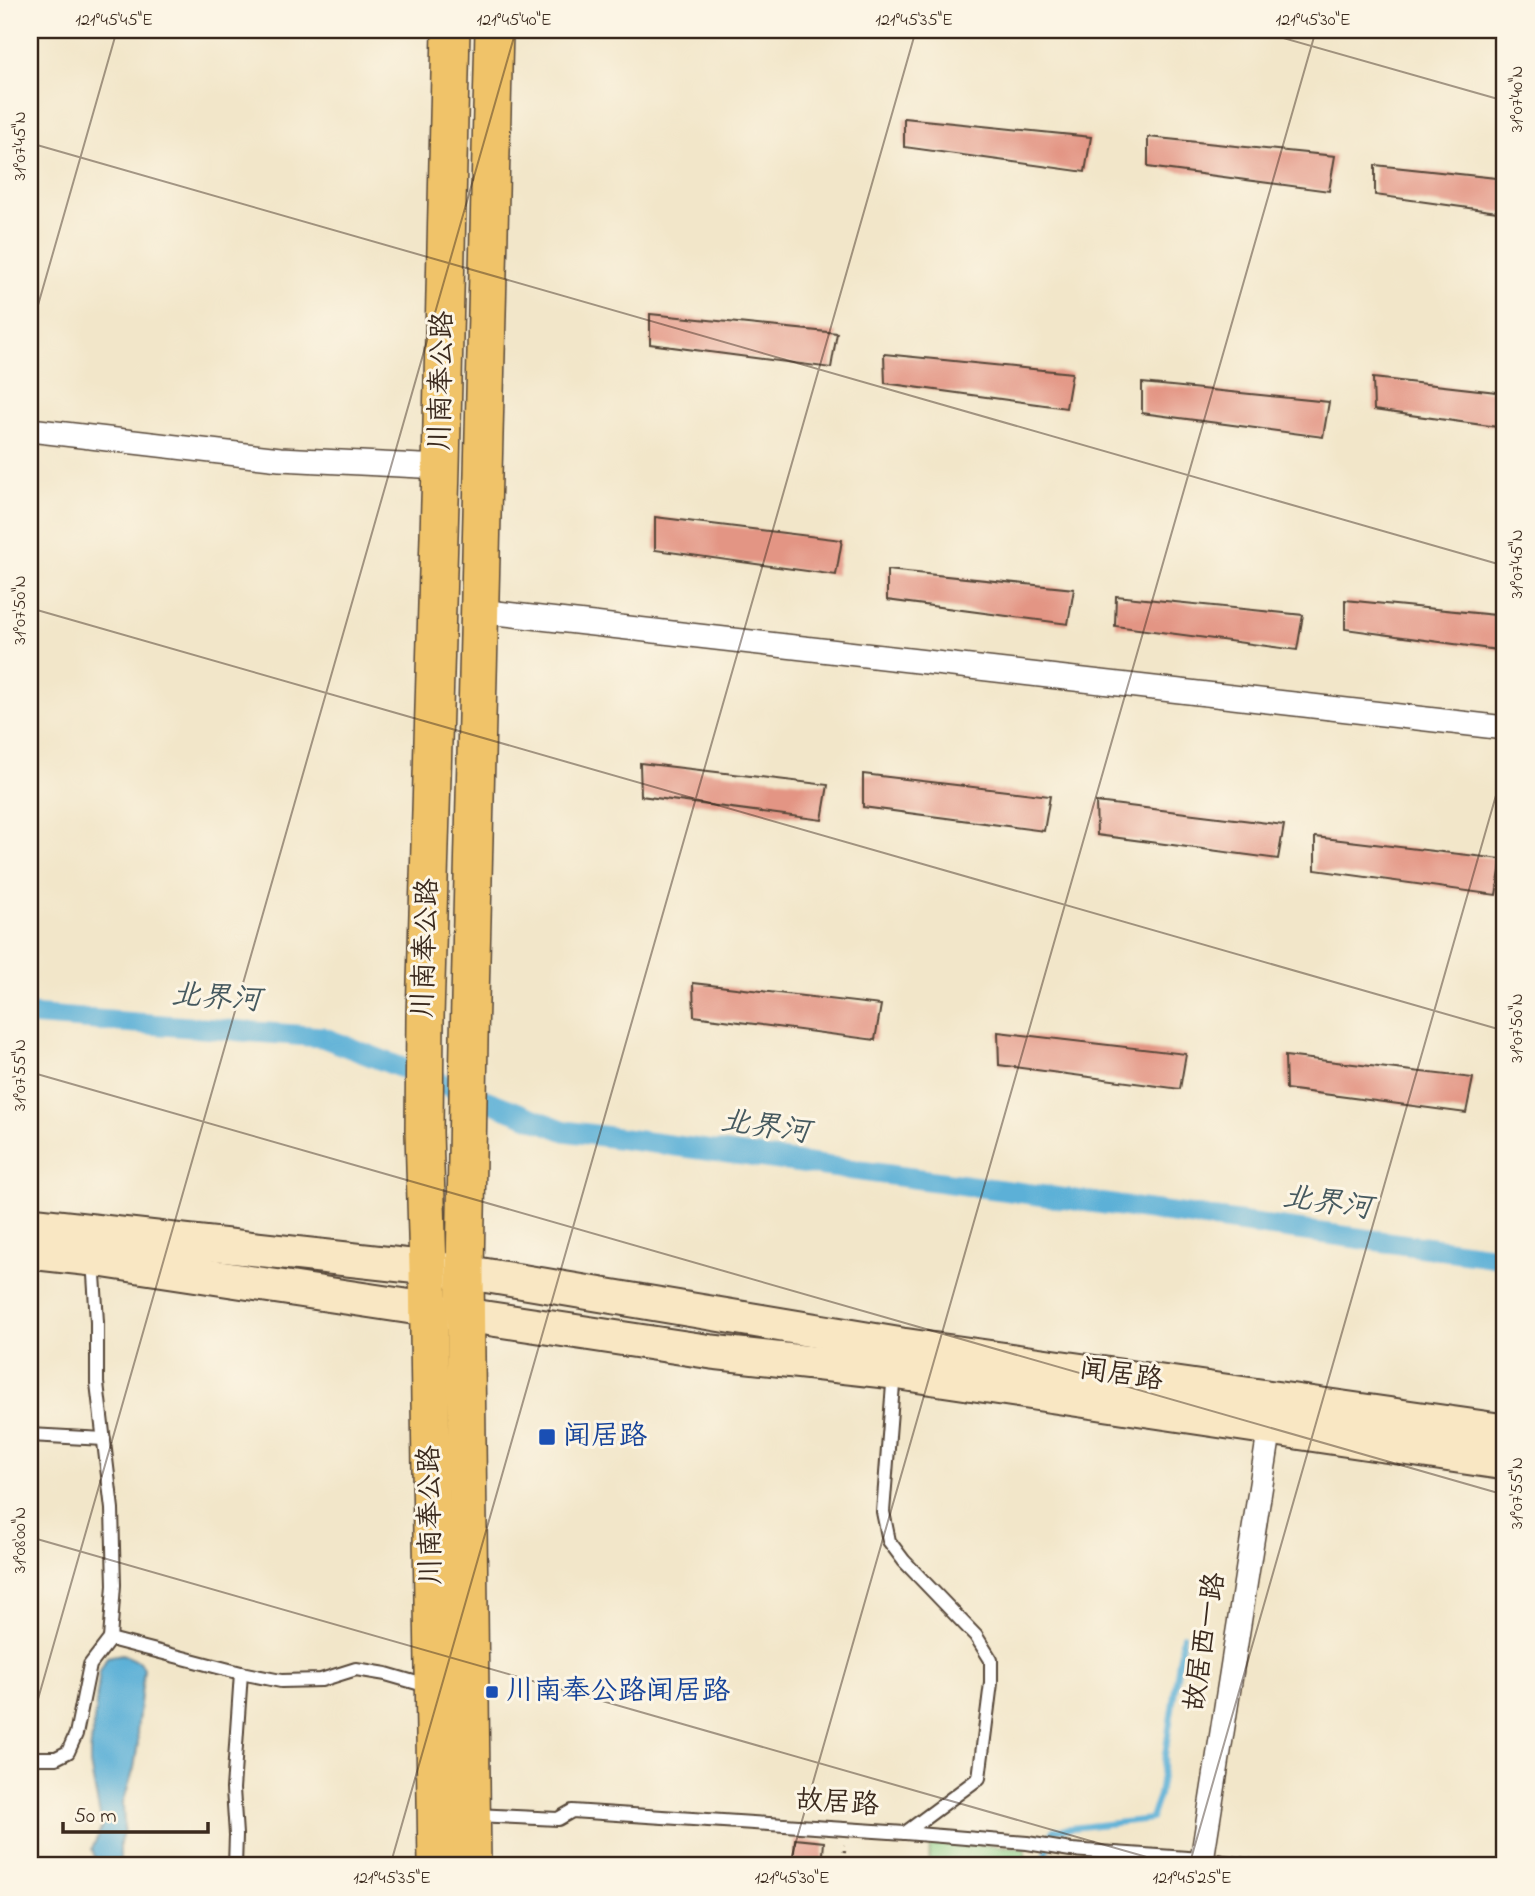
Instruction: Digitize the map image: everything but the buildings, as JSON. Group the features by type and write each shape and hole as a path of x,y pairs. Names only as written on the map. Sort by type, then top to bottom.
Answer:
{"main road":[{"name":"川南奉公路","path":"437,1866 424,1132 451,30"},
{"name":"川南奉公路","path":"472,1866 465,1272 494,30"},
{"name":"闻居路","path":"30,1224 92,1245 465,1272 898,1358 1505,1431"},
{"path":"30,1252 92,1245 466,1316 712,1352 898,1358 1270,1427 1505,1463"}],"street":[{"path":"30,430 280,460 441,467"},
{"path":"479,611 1505,728"},
{"name":"故居西一路","path":"1201,1863 1270,1427"}],"lane":[{"path":"30,1758 56,1758 68,1752 76,1734 90,1665 110,1639 114,1585 112,1509 97,1383 97,1322 92,1245"},
{"path":"898,1358 883,1512 889,1541 904,1561 976,1636 991,1660 991,1682 979,1778 905,1833"},
{"path":"30,1435 104,1439"},
{"path":"110,1639 281,1681 321,1680 356,1669 386,1674 435,1688"},
{"path":"235,1866 233,1789 241,1673"},
{"name":"故居路","path":"471,1815 558,1819 572,1811 905,1833 1251,1866"}],"path":[{"path":"843,1866 846,1829"}],"green space":[{"path":"930,1841 1026,1848 1025,1866 929,1866"}],"water":[{"path":"122,1654 140,1662 144,1668 138,1743 134,1768 123,1803 124,1829 120,1843 120,1866 98,1866 92,1849 102,1826 90,1753 100,1671 107,1657"}],"waterway":[{"name":"北界河","path":"30,1015 322,1037 565,1131 1505,1258"},
{"path":"1043,1866 1053,1830 1151,1819 1159,1795 1183,1635"}],"place":[{"name":"闻居路","path":"547,1437"},
{"name":"川南奉公路闻居路","path":"492,1692"}]}
